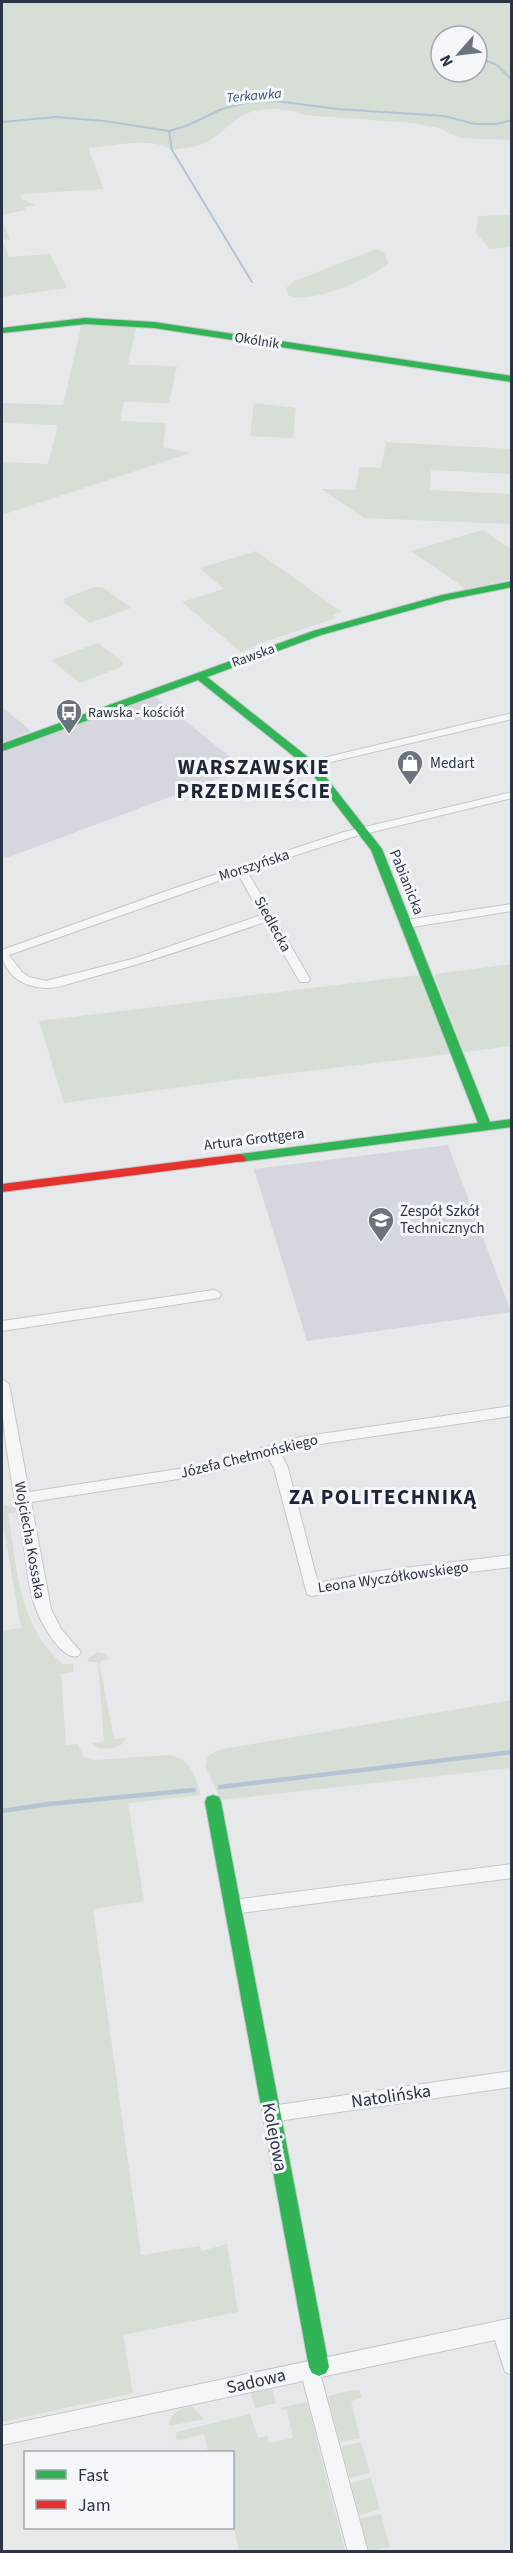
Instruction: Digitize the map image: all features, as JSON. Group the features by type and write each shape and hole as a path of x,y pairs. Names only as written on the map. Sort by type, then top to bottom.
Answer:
{"street":[{"name":"Okólnik","path":"2,331 85,321 154,325 512,379"},
{"name":"Rawska","path":"2,748 285,643 347,623 512,584"},
{"name":"Pabianicka","path":"198,675 310,764 376,849 485,1126"},
{"path":"310,764 512,716"},
{"name":"Morszyńska","path":"2,954 362,830 512,795"},
{"name":"Siedlecka","path":"241,870 304,979"},
{"path":"406,924 512,907"},
{"path":"2,954 18,975 25,980 46,985 140,961 268,916"},
{"name":"Artura Grottgera","path":"2,1188 512,1123"},
{"path":"2,1326 214,1295"},
{"name":"Wojciecha Kossaka","path":"2,1384 43,1609 56,1633 73,1652"},
{"name":"Józefa Chełmońskiego","path":"23,1498 198,1471 300,1442 512,1411"},
{"name":"Leona Wyczółkowskiego","path":"272,1450 281,1468 312,1590 379,1577 512,1561"},
{"name":"Kolejowa","path":"213,1802 271,2114 314,2368"},
{"path":"232,1907 512,1871"},
{"name":"Natolińska","path":"271,2114 512,2079"},
{"path":"506,2328 512,2366"},
{"name":"Sadowa","path":"2,2436 506,2328"},
{"path":"314,2368 358,2552"}],"shaded area":[{"path":"2,2 511,2 511,140 460,138 439,128 413,123 304,115 284,110 261,110 242,116 207,142 193,147 172,150 163,146 142,143 88,148 104,189 21,194 22,199 35,205 25,207 25,210 2,215"},
{"path":"511,215 511,247 490,249 476,233 478,216"},
{"path":"2,220 10,239 2,240"},
{"path":"2,240 9,257 50,254 67,288 2,297"},
{"path":"376,249 384,252 388,263 355,283 311,296 288,295 286,288 295,281"},
{"path":"82,323 136,327 128,365 177,366 169,403 124,402 120,421 166,423 163,447 190,453 2,515 2,462 48,464 58,425 2,423 2,403 63,405"},
{"path":"254,403 296,408 293,438 250,436"},
{"path":"386,442 511,449 511,474 431,470 430,490 511,494 511,524 364,518 321,489 355,490 360,467 381,468"},
{"path":"482,530 511,549 511,579 466,589 411,551"},
{"path":"256,551 342,612 332,615 336,618 266,641 241,652 182,602 224,589 200,568"},
{"path":"95,587 104,588 131,608 90,623 63,602 65,598"},
{"path":"98,643 124,663 121,667 80,683 51,660"},
{"path":"153,695 245,769 6,858 2,854 2,752"},
{"path":"2,707 31,731 2,743"},
{"path":"511,964 511,1046 464,1052 434,974"},
{"path":"419,975 450,1054 64,1103 39,1021"},
{"name":"Zespół Szkół Technicznych","path":"448,1145 511,1312 307,1341 254,1169"},
{"path":"2,1504 17,1508 17,1512 8,1514 18,1576 28,1613 47,1648 62,1664 73,1664 73,1672 61,1674 66,1745 78,1744 83,1756 94,1760 168,1755 182,1759 190,1769 201,1795 128,1803 144,1901 93,1909 141,2255 200,2246 201,2251 227,2244 238,2312 123,2335 133,2393 2,2422 2,1631 21,1628 2,1518"},
{"path":"98,1652 110,1659 99,1662 114,1739 126,1738 122,1744 111,1748 99,1748 92,1743 104,1741 98,1662 89,1662 87,1659"},
{"path":"511,1700 511,1768 221,1800 205,1766 208,1756 218,1750"},
{"path":"272,2388 276,2403 255,2408 251,2393"},
{"path":"359,2390 362,2398 351,2401 360,2438 340,2442 328,2396"},
{"path":"307,2402 345,2551 239,2551 234,2527 234,2451 208,2451 204,2434 175,2441 177,2432 250,2414 258,2438 267,2436 269,2443 293,2438 287,2410 280,2408"},
{"path":"192,2406 204,2419 169,2426 174,2414"},
{"path":"361,2442 370,2473 350,2478 341,2447"},
{"path":"371,2478 380,2509 359,2515 351,2483"},
{"path":"381,2514 390,2547 369,2551 360,2519"}],"waterway":[{"path":"489,62 497,65 512,80"},
{"name":"Terkawka","path":"169,131 186,126 222,109 245,103 276,101 338,109 444,116 475,124 496,124 512,120"},
{"name":"Terkawka","path":"2,122 56,117 104,121 169,131"},
{"path":"169,131 172,150 252,282"},
{"path":"220,1787 512,1752"},
{"path":"2,1811 49,1804 194,1790"}],"traffic: fast":[{"path":"2,331 85,321 154,325 512,379"},
{"path":"2,748 317,633 446,597 512,584"},
{"path":"198,675 310,764 376,849 485,1126"},
{"path":"240,1158 512,1123"},
{"path":"213,1802 319,2367"}],"traffic: jam":[{"path":"2,1188 240,1158"}],"place":[{"name":"Rawska - kościół","path":"69,735"},
{"name":"Medart","path":"410,786"},
{"name":"Zespół Szkół Technicznych","path":"381,1243"}],"district":[{"name":"WARSZAWSKIE PRZEDMIEŚCIE","path":"254,779"},
{"name":"ZA POLITECHNIKĄ","path":"383,1497"}]}
